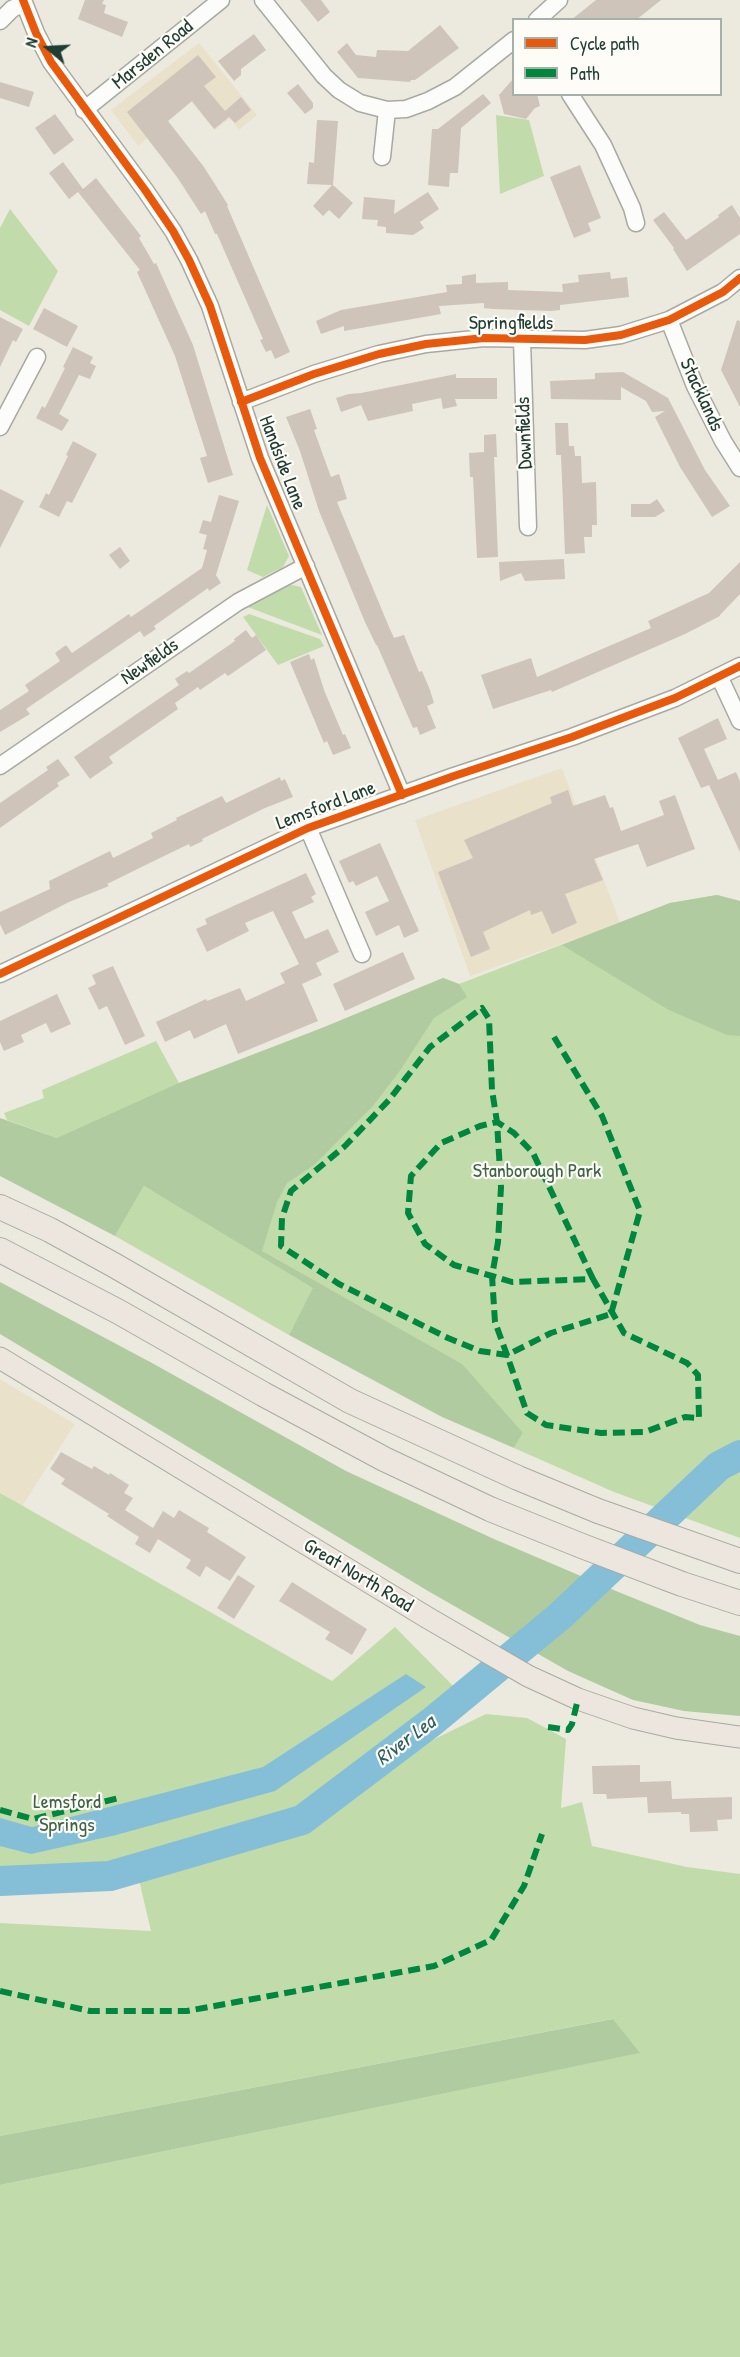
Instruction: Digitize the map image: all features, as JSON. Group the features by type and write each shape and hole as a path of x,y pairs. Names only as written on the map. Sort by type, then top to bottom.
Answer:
{"highway":[{"path":"0,1207 50,1230 112,1264 350,1401 518,1478 598,1511 700,1549 740,1561"},
{"path":"0,1250 119,1312 263,1394 384,1459 490,1509 682,1584 740,1603"}],"main road":[{"name":"Great North Road","path":"0,1358 528,1676 578,1699 633,1718 676,1728 740,1737"}],"street":[{"name":"Marsden Road","path":"84,110 221,0"},
{"path":"263,0 324,76 339,90 360,103 387,110 406,109 455,87 512,41"},
{"path":"539,18 559,0"},
{"name":"Handside Lane","path":"24,1 36,33 51,62 84,110 145,190 173,231 189,260 210,306 260,458 402,795"},
{"path":"0,21 24,1"},
{"path":"571,96 603,146 632,208 636,223"},
{"path":"381,157 387,110"},
{"name":"Springfields","path":"241,402 314,374 379,354 426,344 484,338 585,340 621,335 669,320 723,292 740,278"},
{"name":"Stacklands","path":"669,320 695,386 723,441 740,468"},
{"name":"Downfields","path":"522,340 528,527"},
{"path":"0,427 38,357"},
{"name":"Newfields","path":"0,766 238,602 306,566"},
{"name":"Lemsford Lane","path":"0,974 308,828 572,737 675,698 740,666"},
{"path":"719,676 740,721"},
{"path":"308,828 362,954"}],"shaded area":[{"path":"199,43 257,115 239,130 230,118 215,130 191,102 138,146 111,110"},
{"path":"562,768 620,923 470,976 415,820"},
{"path":"0,1379 75,1424 22,1506 0,1493"}],"green space":[{"path":"496,115 529,120 544,176 500,194"},
{"path":"10,209 58,271 29,326 0,310 0,228"},
{"path":"267,505 289,556 283,567 263,577 247,570"},
{"path":"281,586 301,587 322,635 245,606"},
{"path":"249,614 320,639 324,646 278,665 243,617"},
{"name":"Stanborough Park","path":"717,895 740,901 740,1538 614,1492 514,1448 523,1433 262,1251 132,1171 57,1138 7,1120 4,1113 44,1098 42,1090 156,1041 179,1083 443,978 459,984 670,903"},
{"path":"717,895 740,901 740,1036 727,1035 669,1010 562,945 670,903"},
{"path":"443,978 459,984 467,997 434,1018 399,1072 372,1107 314,1165 287,1183 277,1202 262,1251 462,1364 523,1433 514,1448 442,1417 289,1335 313,1288 144,1186 115,1236 0,1176 0,1118 57,1138 179,1083"},
{"path":"144,1186 314,1288 289,1335 115,1236"},
{"path":"0,1282 346,1471 494,1539 616,1591 700,1625 740,1636 740,1716 684,1711 633,1700 568,1671 428,1591 0,1334"},
{"name":"Lemsford Springs","path":"0,1493 332,1681 395,1627 463,1696 307,1816 110,1876 0,1882"},
{"path":"486,1714 527,1718 566,1739 561,1808 582,1802 592,1846 687,1867 740,1874 740,2357 0,2357 0,2185 639,2053 612,2019 0,2136 0,1923 151,1931 139,1880 223,1849 289,1835 341,1807 418,1747"},
{"path":"613,2019 640,2053 0,2185 0,2136"}],"water":[{"path":"406,1674 426,1687 275,1791 116,1835 31,1854 0,1846 0,1818 32,1827 263,1767"}],"building":[{"path":"85,0 104,0 102,4 106,5 104,13 128,22 122,37 78,19"},
{"path":"300,0 321,0 330,12 318,22"},
{"path":"596,0 661,0 638,18 574,18"},
{"path":"440,25 459,48 410,82 358,78 337,52 347,43 356,55 376,57 377,50 408,51"},
{"path":"254,34 266,50 241,69 241,75 234,81 218,61"},
{"path":"198,55 216,77 204,86 225,111 241,97 251,110 235,123 229,117 214,129 192,101 168,121 204,167 228,205 290,352 275,359 271,350 266,352 260,340 263,339 205,211 201,214 177,177 127,112"},
{"path":"512,80 512,96 538,96 540,106 535,108 526,119 504,114 499,95"},
{"path":"0,82 34,92 29,107 0,98"},
{"path":"298,84 313,103 313,108 305,114 287,93"},
{"path":"483,94 491,103 461,128 458,173 450,173 449,187 428,185 432,129 438,129"},
{"path":"55,114 74,140 54,155 35,128"},
{"path":"317,120 338,121 333,185 353,203 339,219 329,210 323,216 313,206 332,185 307,184 309,162 314,163"},
{"path":"63,162 83,189 96,178 141,236 139,238 154,264 156,263 193,345 233,475 208,483 200,458 207,456 175,356 137,272 140,270 78,192 69,199 49,173"},
{"path":"580,165 601,218 588,223 591,231 574,238 550,177"},
{"path":"428,192 439,209 420,222 424,228 413,235 386,233 386,227 377,226 378,220 362,219 364,197 395,200 394,214"},
{"path":"732,205 740,218 740,234 687,271 674,248 653,220 664,212 686,240"},
{"path":"610,272 611,279 627,277 629,297 560,305 560,310 551,311 484,308 484,303 439,306 441,314 344,331 344,326 321,334 316,321 341,310 447,292 446,285 462,284 462,276 476,274 476,283 508,282 508,290 563,292 562,284 579,282 578,275"},
{"path":"44,308 78,326 67,347 33,329"},
{"path":"0,317 23,329 16,342 13,340 0,367"},
{"path":"737,320 740,321 740,407 721,370"},
{"path":"73,347 93,357 90,363 96,366 90,379 79,375 59,414 69,420 62,431 36,418 42,406 45,408"},
{"path":"623,372 668,398 705,470 730,506 712,517 680,467 655,417 665,411 652,412 646,401 621,387 621,400 551,399 550,381 595,379 595,373"},
{"path":"456,374 456,378 497,378 497,399 455,399 457,406 443,409 441,398 412,404 413,411 368,421 361,405 341,412 336,398 349,394"},
{"path":"310,409 317,429 314,430 331,477 339,474 347,499 337,502 389,627 394,638 404,635 419,672 422,671 430,690 434,703 427,706 436,728 420,735 417,727 413,728 365,622 319,511 300,451 286,417"},
{"path":"555,423 568,423 569,446 574,446 575,456 581,456 582,483 596,482 597,525 592,525 592,537 584,537 585,553 565,554 561,455 556,455"},
{"path":"496,434 497,457 494,457 498,557 477,558 473,477 470,477 469,453 484,452 484,435"},
{"path":"73,441 97,454 72,503 67,501 59,517 39,507 46,493 49,495"},
{"path":"0,489 24,501 0,548"},
{"path":"219,495 239,501 216,575 221,583 209,591 208,588 154,626 156,629 144,637 140,631 26,709 30,714 0,732 0,710 29,691 25,685 60,661 55,653 66,645 72,653 129,614 131,617 202,568 207,550 203,549 207,535 199,533 203,520 211,522"},
{"path":"657,499 665,511 655,517 631,517 631,504 650,504"},
{"path":"120,547 130,561 120,569 109,555"},
{"path":"564,559 565,579 525,581 521,573 500,581 499,562"},
{"path":"740,562 740,594 720,616 685,634 552,692 551,690 493,709 481,675 531,658 537,677 651,628 648,621 709,593"},
{"path":"246,630 252,638 256,635 266,650 228,676 225,673 200,690 198,687 175,703 178,709 109,757 113,763 90,779 74,757 179,685 175,679 187,671 189,673 235,641 234,639"},
{"path":"309,654 311,660 314,658 324,690 351,748 333,755 327,741 324,743 290,662"},
{"path":"718,718 727,739 704,749 718,780 736,772 740,781 740,852 709,785 701,788 678,738"},
{"path":"58,759 70,775 57,783 59,786 0,828 0,803 48,770 46,767"},
{"path":"280,777 281,781 285,779 293,797 265,808 190,847 189,844 107,884 109,886 69,902 5,935 0,924 0,912 50,889 49,881 110,851 113,858 153,838 151,833 177,820 176,818 222,796 226,803"},
{"path":"568,790 573,806 605,795 610,808 613,807 621,831 664,815 659,801 675,795 695,849 647,867 638,844 594,859 603,880 565,894 577,923 552,934 542,911 531,915 530,910 483,932 490,949 471,957 438,872 473,858 464,840 552,803 550,797"},
{"path":"380,843 419,931 404,938 399,925 376,936 365,912 389,901 377,876 356,886 353,881 349,883 339,861"},
{"path":"306,873 316,894 311,897 314,902 292,912 305,939 328,929 339,952 316,963 322,975 302,984 318,1021 238,1054 226,1024 194,1039 190,1030 165,1042 156,1022 206,999 207,1001 240,988 246,1001 285,983 280,973 299,964 273,911 245,923 249,931 207,952 196,929 207,924 205,919"},
{"path":"403,952 415,979 345,1011 333,984"},
{"path":"113,966 145,1036 125,1045 107,1006 99,1010 88,988 96,984 92,975"},
{"path":"57,994 71,1024 51,1033 46,1023 21,1035 24,1042 4,1051 0,1042 0,1021"},
{"path":"61,1452 92,1469 94,1466 109,1475 110,1473 129,1485 124,1493 133,1498 125,1510 153,1528 163,1511 174,1518 179,1510 209,1528 207,1532 246,1557 230,1581 206,1566 200,1577 186,1568 191,1560 158,1539 150,1553 135,1544 139,1537 107,1516 109,1514 61,1484 65,1479 50,1469"},
{"path":"238,1575 255,1586 234,1619 217,1608"},
{"path":"292,1582 367,1629 352,1655 325,1639 330,1632 279,1601"},
{"path":"640,1765 640,1782 671,1781 672,1799 732,1797 732,1819 717,1820 718,1831 690,1832 689,1814 681,1814 681,1812 648,1813 647,1797 607,1799 606,1794 593,1794 592,1766"}],"waterway":[{"name":"River Lea","path":"0,1881 110,1876 302,1820 433,1721 560,1616 719,1466 740,1455"}],"marked path":[{"path":"593,1279 533,1153 514,1133 497,1122 480,1126 441,1143 411,1176 408,1213 425,1244 454,1265 492,1276 512,1282 593,1279 624,1333 687,1363 698,1375 699,1418 685,1417 645,1432 601,1433 546,1425 527,1413 507,1355 480,1351 448,1338 339,1284 281,1246 282,1218 291,1191 345,1146 389,1100 430,1047 482,1008 489,1019 492,1090 497,1122 501,1187 498,1242 492,1276 495,1322 507,1355 551,1333 611,1314"},
{"path":"554,1037 602,1116 640,1211 611,1314"},
{"path":"548,1727 568,1730 572,1724 578,1699"},
{"path":"0,1810 33,1819 119,1798"},
{"path":"0,1991 90,2011 187,2011 434,1966 491,1940 524,1886 542,1834"}],"cycle path":[{"path":"23,0 51,62 145,190 173,231 189,260 210,306 260,458 402,795"},
{"path":"241,402 314,374 379,354 426,344 484,338 585,340 621,335 669,320 723,292 740,278"},
{"path":"0,974 308,828 572,737 675,698 740,666"}]}
